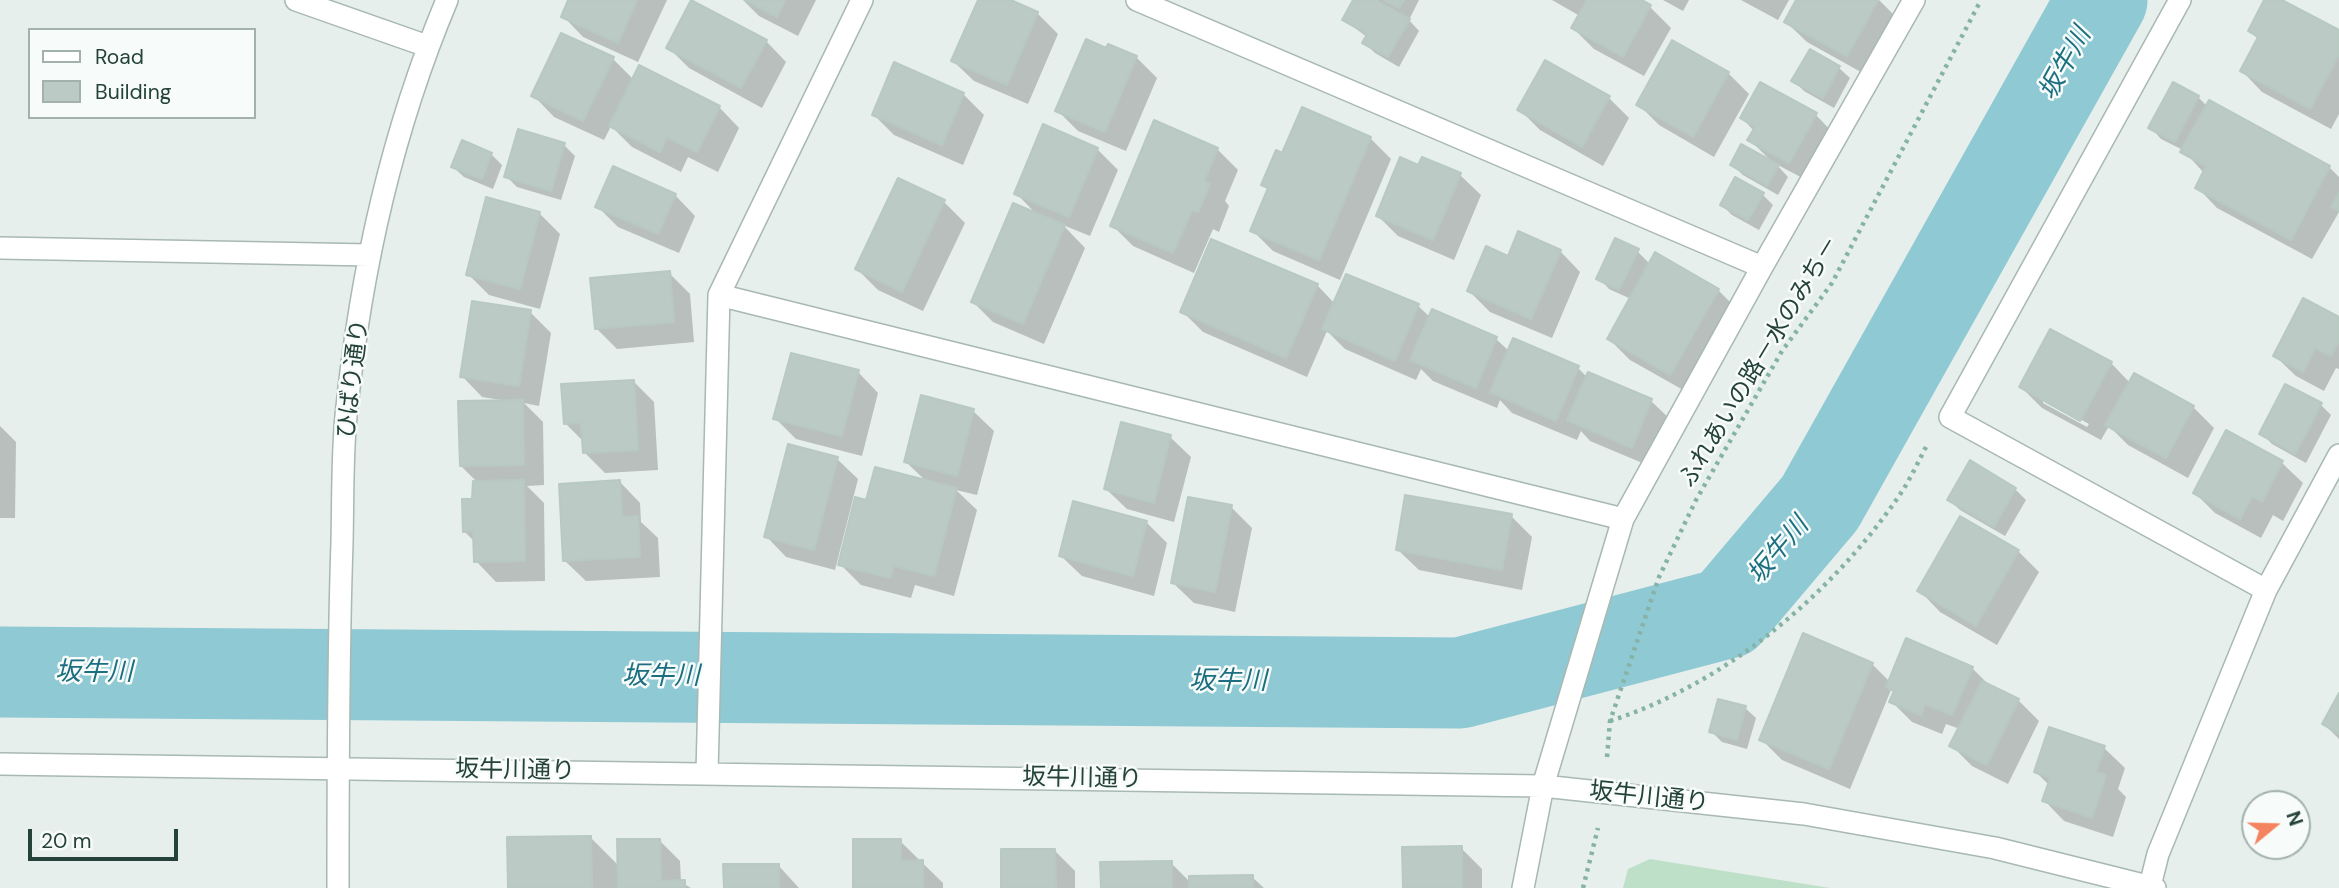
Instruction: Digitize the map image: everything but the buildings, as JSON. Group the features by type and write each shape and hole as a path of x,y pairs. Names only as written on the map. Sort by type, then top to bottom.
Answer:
{"street":[{"path":"296,0 427,46"},
{"name":"ひばり通り","path":"338,888 338,727 346,417 370,255 394,158 427,46 447,0"},
{"path":"707,773 719,295 862,0"},
{"path":"1137,0 1762,267"},
{"path":"1523,888 1543,786 1623,519 1914,0"},
{"path":"2180,0 1950,417 2266,590"},
{"path":"0,247 370,255"},
{"path":"719,295 1623,519"},
{"path":"2153,887 2158,854 2266,590 2339,455"},
{"name":"坂牛川通り","path":"0,764 1543,786 1804,814 1995,848 2153,887"}],"path":[{"name":"ふれあいの路－水のみち－","path":"1607,758 1610,721 1659,577 1696,500 1783,351 1832,283 1981,0"},
{"path":"1610,721 1640,711 1720,667 1821,589 1864,543 1893,504 1930,438 1950,417"},
{"path":"1583,888 1599,825"}],"green space":[{"path":"1650,859 1830,888 1623,888 1628,869"}],"waterway":[{"name":"坂牛川","path":"0,672 1460,683 1727,613 1820,503 2102,0"}]}
